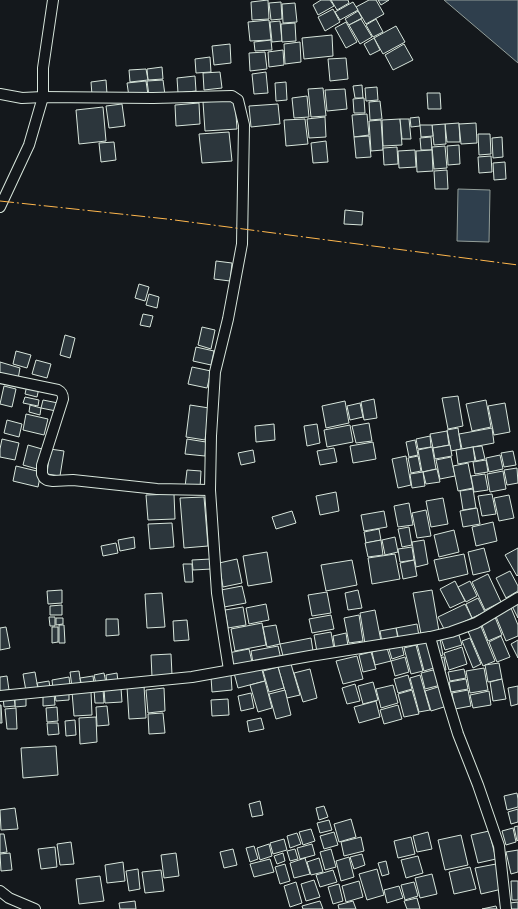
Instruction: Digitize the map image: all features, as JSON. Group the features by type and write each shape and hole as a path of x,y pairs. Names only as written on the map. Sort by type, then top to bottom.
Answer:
{"street":[{"path":"1,205 29,146 43,97 43,68 53,0"},
{"path":"0,94 22,98 153,98 232,96 238,100 244,125 242,244 228,319 215,372 211,436 210,490 217,593 229,670"},
{"path":"0,378 62,392 63,399 42,465 42,474 44,478 53,481 73,480 157,489 210,490"},
{"path":"0,696 192,677 430,637 451,632 476,623 518,598"},
{"path":"430,637 458,734 478,785 498,846 506,909"},
{"path":"0,892 9,898 35,909"}],"water":[{"path":"444,0 518,0 518,63"},
{"path":"458,189 490,190 489,242 457,241"}],"building":[{"path":"268,0 269,19 252,20 251,2"},
{"path":"321,0 330,0 334,6 318,15 313,5"},
{"path":"331,0 348,0 349,3 337,10"},
{"path":"369,0 376,0 384,14 366,24 356,7"},
{"path":"378,0 389,0 381,5"},
{"path":"281,2 282,19 271,20 269,3"},
{"path":"353,2 358,10 340,20 335,12"},
{"path":"295,3 297,22 283,23 282,4"},
{"path":"333,9 340,22 325,31 318,17"},
{"path":"358,11 362,18 349,25 345,19"},
{"path":"361,19 372,37 360,44 349,25"},
{"path":"376,19 383,32 373,37 366,25"},
{"path":"269,20 271,40 250,41 248,22"},
{"path":"280,21 282,41 272,42 270,22"},
{"path":"346,22 357,42 346,48 335,28"},
{"path":"295,23 296,41 282,42 281,24"},
{"path":"396,26 405,42 383,54 374,38"},
{"path":"332,35 333,56 304,59 302,38"},
{"path":"374,38 380,50 370,55 364,44"},
{"path":"271,40 272,50 255,51 254,42"},
{"path":"300,42 301,62 285,64 284,44"},
{"path":"230,44 231,63 214,65 212,46"},
{"path":"404,44 413,60 393,70 385,55"},
{"path":"283,50 284,65 269,67 268,52"},
{"path":"265,52 267,69 250,71 249,53"},
{"path":"210,57 211,72 196,73 195,59"},
{"path":"346,58 348,79 330,81 328,59"},
{"path":"162,67 163,79 148,80 147,69"},
{"path":"146,69 148,80 130,82 129,70"},
{"path":"220,72 222,88 204,90 203,73"},
{"path":"266,72 268,93 254,94 252,74"},
{"path":"195,76 196,91 178,93 177,78"},
{"path":"106,80 107,94 92,95 91,82"},
{"path":"163,80 165,95 149,96 147,81"},
{"path":"146,81 148,95 129,97 127,83"},
{"path":"286,82 287,100 276,101 275,83"},
{"path":"362,85 363,98 355,98 353,86"},
{"path":"377,87 378,100 366,101 365,88"},
{"path":"323,88 326,116 311,117 308,89"},
{"path":"345,89 347,109 327,111 325,90"},
{"path":"427,93 440,93 441,109 428,109"},
{"path":"307,96 309,117 294,118 292,98"},
{"path":"364,98 365,113 354,113 353,99"},
{"path":"235,100 237,129 205,131 203,102"},
{"path":"380,101 382,119 370,120 369,102"},
{"path":"199,103 200,124 176,126 175,105"},
{"path":"122,104 125,126 109,128 106,106"},
{"path":"278,104 280,124 251,127 249,106"},
{"path":"103,107 106,141 79,144 76,110"},
{"path":"367,114 369,135 354,137 352,115"},
{"path":"325,117 326,137 309,138 307,119"},
{"path":"419,117 420,126 411,127 410,118"},
{"path":"305,119 308,144 286,146 284,120"},
{"path":"400,119 402,145 383,146 382,120"},
{"path":"400,119 409,119 411,139 402,139"},
{"path":"381,120 383,150 371,151 369,121"},
{"path":"459,123 460,142 447,142 445,124"},
{"path":"476,123 477,143 461,144 459,124"},
{"path":"445,124 446,144 434,145 432,125"},
{"path":"420,125 432,125 433,136 421,137"},
{"path":"229,132 232,161 202,163 199,134"},
{"path":"478,134 490,134 491,154 479,155"},
{"path":"369,136 371,157 356,158 354,137"},
{"path":"431,137 432,150 421,150 420,138"},
{"path":"502,137 503,157 493,158 492,138"},
{"path":"326,141 328,162 313,163 311,143"},
{"path":"114,142 116,160 101,162 99,143"},
{"path":"459,145 460,164 448,165 447,146"},
{"path":"445,146 447,168 434,169 432,147"},
{"path":"397,147 398,164 384,165 383,148"},
{"path":"415,150 416,167 399,168 398,151"},
{"path":"432,150 433,171 417,172 416,151"},
{"path":"491,156 492,172 479,173 478,157"},
{"path":"505,162 506,179 494,180 493,163"},
{"path":"447,170 448,189 435,189 434,171"},
{"path":"345,210 363,212 362,225 344,224"},
{"path":"216,261 232,263 230,281 214,279"},
{"path":"139,284 149,287 145,301 135,298"},
{"path":"149,294 159,297 157,308 146,305"},
{"path":"143,314 153,316 150,327 140,325"},
{"path":"202,327 215,330 211,349 198,345"},
{"path":"65,335 75,338 70,358 60,355"},
{"path":"196,347 214,351 211,365 193,361"},
{"path":"16,351 31,355 27,368 13,364"},
{"path":"36,360 51,364 47,378 32,374"},
{"path":"0,362 20,368 18,379 0,374"},
{"path":"192,367 211,371 207,388 188,384"},
{"path":"27,385 39,388 37,397 25,394"},
{"path":"4,386 16,389 12,407 0,404"},
{"path":"458,396 463,426 448,429 442,398"},
{"path":"25,397 39,400 38,406 23,403"},
{"path":"374,399 377,418 364,420 361,402"},
{"path":"43,400 58,403 56,411 41,408"},
{"path":"486,400 491,427 472,431 466,404"},
{"path":"345,401 349,423 326,428 322,406"},
{"path":"360,403 363,417 350,420 347,406"},
{"path":"505,403 510,432 494,435 488,406"},
{"path":"30,405 41,408 40,415 29,412"},
{"path":"190,405 209,408 205,440 186,437"},
{"path":"26,414 48,419 44,435 23,430"},
{"path":"7,420 22,424 19,437 4,433"},
{"path":"369,423 372,441 356,443 352,426"},
{"path":"274,424 275,440 256,442 255,426"},
{"path":"317,424 320,443 307,446 304,426"},
{"path":"350,425 353,442 327,447 324,430"},
{"path":"458,428 461,449 451,451 447,430"},
{"path":"492,428 494,443 462,449 459,434"},
{"path":"447,431 449,445 433,448 430,434"},
{"path":"430,436 431,447 418,449 416,439"},
{"path":"2,439 19,443 15,460 0,457"},
{"path":"187,439 206,442 205,456 185,454"},
{"path":"415,440 418,455 409,457 406,442"},
{"path":"373,442 376,459 353,463 350,446"},
{"path":"28,445 42,449 37,469 23,465"},
{"path":"450,445 452,456 435,459 433,448"},
{"path":"482,446 485,459 476,461 473,447"},
{"path":"432,447 436,469 422,472 418,450"},
{"path":"473,447 475,461 458,464 456,450"},
{"path":"334,448 337,462 320,465 317,451"},
{"path":"50,449 64,451 60,476 47,474"},
{"path":"253,450 255,462 241,465 238,453"},
{"path":"513,451 516,465 504,467 501,453"},
{"path":"500,455 503,469 489,472 486,458"},
{"path":"406,456 411,485 398,488 392,459"},
{"path":"418,456 421,471 411,473 408,458"},
{"path":"451,457 455,476 440,479 436,460"},
{"path":"486,460 488,472 475,474 473,462"},
{"path":"468,463 473,488 458,491 453,466"},
{"path":"16,466 41,472 38,487 13,481"},
{"path":"517,468 518,483 507,485 504,470"},
{"path":"437,469 440,482 426,484 423,472"},
{"path":"187,470 201,471 200,488 185,487"},
{"path":"503,471 506,489 490,492 487,474"},
{"path":"423,472 425,486 412,488 410,474"},
{"path":"485,474 488,490 474,492 471,476"},
{"path":"473,489 476,508 463,510 460,491"},
{"path":"336,492 339,511 320,515 316,496"},
{"path":"174,494 175,519 148,520 146,495"},
{"path":"492,494 496,514 482,516 478,496"},
{"path":"509,495 514,518 499,521 494,498"},
{"path":"204,497 208,546 184,548 180,498"},
{"path":"443,498 448,524 431,527 426,501"},
{"path":"409,503 413,525 398,527 394,506"},
{"path":"477,508 480,524 463,527 460,511"},
{"path":"426,510 431,536 417,538 412,513"},
{"path":"292,511 296,523 276,529 272,517"},
{"path":"384,511 387,527 364,531 361,515"},
{"path":"493,522 497,541 476,546 472,527"},
{"path":"172,523 174,547 150,549 148,524"},
{"path":"409,527 412,545 402,547 398,529"},
{"path":"379,529 381,540 366,543 364,532"},
{"path":"454,530 459,552 439,557 434,535"},
{"path":"134,537 135,548 120,551 118,540"},
{"path":"395,537 398,552 385,555 382,540"},
{"path":"381,540 383,555 368,557 365,543"},
{"path":"424,540 428,564 416,567 412,542"},
{"path":"116,543 118,553 103,556 101,546"},
{"path":"412,547 414,560 400,562 398,549"},
{"path":"484,548 490,571 473,575 468,552"},
{"path":"518,548 518,575 517,576 505,555"},
{"path":"267,552 272,582 248,586 243,556"},
{"path":"395,554 400,579 372,584 368,558"},
{"path":"464,554 468,574 439,581 434,560"},
{"path":"211,559 212,569 193,570 192,560"},
{"path":"237,559 242,583 223,587 219,563"},
{"path":"352,560 357,585 326,591 321,565"},
{"path":"414,560 417,576 403,579 400,563"},
{"path":"183,564 192,564 193,582 185,582"},
{"path":"510,571 518,586 518,591 506,598 496,578"},
{"path":"488,574 501,602 485,610 472,582"},
{"path":"455,581 465,601 450,608 440,589"},
{"path":"470,581 477,596 466,602 458,587"},
{"path":"242,586 246,603 224,607 221,590"},
{"path":"62,590 62,603 48,604 47,591"},
{"path":"358,590 362,608 348,610 345,593"},
{"path":"432,590 439,631 421,634 413,593"},
{"path":"327,592 331,613 312,616 308,595"},
{"path":"162,593 165,627 147,628 145,594"},
{"path":"478,598 485,612 472,618 466,604"},
{"path":"518,603 518,618 512,606"},
{"path":"266,604 269,620 249,624 246,608"},
{"path":"465,604 472,618 445,631 438,617"},
{"path":"62,605 62,615 50,615 50,606"},
{"path":"243,607 246,625 228,628 225,610"},
{"path":"511,608 518,625 518,636 506,641 495,614"},
{"path":"375,610 381,641 365,644 360,613"},
{"path":"331,615 334,629 312,633 309,619"},
{"path":"359,615 363,641 349,643 344,618"},
{"path":"49,617 55,617 55,626 50,626"},
{"path":"495,617 502,635 488,641 481,623"},
{"path":"56,618 63,618 63,624 56,625"},
{"path":"106,619 118,619 119,635 106,636"},
{"path":"187,620 189,640 174,641 173,621"},
{"path":"262,623 266,645 235,651 231,629"},
{"path":"417,624 419,636 399,640 396,628"},
{"path":"480,624 495,661 483,666 467,629"},
{"path":"59,625 64,625 65,643 59,643"},
{"path":"276,625 280,644 267,647 263,627"},
{"path":"6,627 10,648 0,650 0,628"},
{"path":"52,627 58,627 58,642 52,643"},
{"path":"396,628 398,639 382,642 380,631"},
{"path":"331,632 334,649 317,652 314,635"},
{"path":"458,632 462,645 445,650 441,638"},
{"path":"346,633 348,646 335,649 333,636"},
{"path":"501,636 510,657 497,662 489,642"},
{"path":"311,638 313,651 283,656 280,644"},
{"path":"470,638 481,664 473,668 462,641"},
{"path":"440,639 443,655 437,657 434,640"},
{"path":"518,640 518,658 511,644"},
{"path":"430,641 437,667 424,671 417,644"},
{"path":"416,645 423,671 411,674 404,648"},
{"path":"278,646 281,659 253,663 251,651"},
{"path":"402,646 404,655 392,659 389,649"},
{"path":"462,647 467,664 449,670 444,653"},
{"path":"387,648 391,661 375,665 372,652"},
{"path":"249,649 252,662 230,666 228,653"},
{"path":"371,652 376,669 363,672 359,655"},
{"path":"171,654 172,675 152,677 151,655"},
{"path":"357,656 363,679 343,684 336,661"},
{"path":"405,657 409,672 395,676 391,661"},
{"path":"444,657 446,670 440,671 437,658"},
{"path":"499,663 502,679 488,682 485,665"},
{"path":"291,664 300,695 287,698 278,667"},
{"path":"261,666 265,681 238,688 234,673"},
{"path":"278,667 284,688 269,692 263,671"},
{"path":"484,668 488,690 470,693 466,671"},
{"path":"310,669 317,698 303,702 294,673"},
{"path":"437,669 441,685 425,689 421,673"},
{"path":"464,669 466,678 450,681 448,672"},
{"path":"79,671 81,686 72,687 70,672"},
{"path":"35,672 38,689 26,691 23,674"},
{"path":"104,673 106,683 96,684 94,675"},
{"path":"117,673 118,682 107,684 106,675"},
{"path":"231,675 232,690 212,692 211,677"},
{"path":"408,675 412,689 398,693 394,679"},
{"path":"420,675 430,710 419,712 410,678"},
{"path":"7,676 9,690 0,691 0,677"},
{"path":"93,676 94,684 82,687 80,678"},
{"path":"69,677 70,685 53,688 52,680"},
{"path":"466,679 468,689 451,692 449,682"},
{"path":"502,679 506,699 493,701 490,682"},
{"path":"49,681 50,688 39,690 37,683"},
{"path":"265,681 272,708 258,712 250,685"},
{"path":"373,682 378,700 363,704 358,686"},
{"path":"355,684 360,701 347,704 342,688"},
{"path":"393,685 398,703 381,708 376,689"},
{"path":"144,686 146,718 129,719 127,687"},
{"path":"441,686 447,706 431,711 425,691"},
{"path":"518,686 518,704 511,706 508,688"},
{"path":"121,688 122,702 105,703 104,689"},
{"path":"164,688 165,711 148,713 146,690"},
{"path":"103,689 104,703 95,703 94,690"},
{"path":"285,690 291,715 276,719 269,694"},
{"path":"412,690 419,714 404,717 398,694"},
{"path":"468,690 471,706 455,709 452,693"},
{"path":"91,691 92,715 74,716 72,692"},
{"path":"489,691 491,705 473,708 470,695"},
{"path":"69,692 69,700 56,701 55,693"},
{"path":"54,693 55,705 43,706 43,694"},
{"path":"251,693 254,708 241,711 238,696"},
{"path":"26,695 26,706 15,707 15,696"},
{"path":"14,696 15,706 4,707 3,697"},
{"path":"228,699 229,715 212,716 211,700"},
{"path":"376,701 380,717 359,723 354,707"},
{"path":"1,705 2,723 0,723"},
{"path":"398,705 402,719 384,724 380,710"},
{"path":"107,706 109,725 97,726 96,707"},
{"path":"57,707 58,721 47,722 46,708"},
{"path":"16,708 17,729 7,729 5,709"},
{"path":"163,713 165,733 149,734 148,714"},
{"path":"96,717 97,742 80,744 79,718"},
{"path":"261,718 264,729 249,732 247,721"},
{"path":"75,720 76,735 66,736 65,721"},
{"path":"47,723 58,723 59,734 48,735"},
{"path":"56,746 58,775 23,778 21,748"},
{"path":"517,793 518,807 507,810 504,796"},
{"path":"260,801 263,815 252,817 249,804"},
{"path":"324,806 328,817 319,820 316,808"},
{"path":"15,808 18,829 1,830 0,810"},
{"path":"518,809 518,822 511,824 508,812"},
{"path":"351,819 356,837 339,842 334,824"},
{"path":"329,820 332,830 320,833 317,823"},
{"path":"518,826 518,840 517,841 514,827"},
{"path":"513,828 516,842 506,845 502,831"},
{"path":"311,829 315,841 303,845 299,832"},
{"path":"489,831 496,859 478,863 471,835"},
{"path":"334,832 338,845 324,849 320,836"},
{"path":"428,832 432,849 417,852 413,836"},
{"path":"297,833 301,844 290,848 287,836"},
{"path":"0,834 4,834 7,852 0,853"},
{"path":"461,835 468,865 445,870 438,840"},
{"path":"361,837 364,851 344,856 341,842"},
{"path":"411,837 415,854 398,858 394,841"},
{"path":"284,839 287,850 273,854 270,843"},
{"path":"71,842 74,864 60,865 57,844"},
{"path":"269,844 272,856 260,860 257,848"},
{"path":"312,844 315,855 300,859 297,848"},
{"path":"254,846 258,859 250,862 246,848"},
{"path":"55,847 57,867 41,869 38,849"},
{"path":"233,849 237,865 224,868 220,852"},
{"path":"295,849 298,859 290,861 287,851"},
{"path":"331,849 336,867 325,870 320,852"},
{"path":"518,850 518,872 511,874 506,852"},
{"path":"10,853 12,870 1,871 0,854"},
{"path":"176,853 179,876 164,878 161,855"},
{"path":"283,853 285,861 277,864 274,856"},
{"path":"362,854 365,865 354,869 350,857"},
{"path":"418,856 423,873 406,878 401,860"},
{"path":"349,857 354,877 341,881 336,861"},
{"path":"305,858 310,874 294,878 290,863"},
{"path":"319,858 323,872 311,875 307,862"},
{"path":"270,859 274,872 254,877 250,864"},
{"path":"386,861 389,874 382,876 378,863"},
{"path":"123,862 125,881 107,883 105,865"},
{"path":"285,864 290,881 280,884 275,867"},
{"path":"496,864 502,889 481,894 475,868"},
{"path":"470,867 476,889 454,894 449,872"},
{"path":"138,869 140,889 129,891 126,871"},
{"path":"377,869 384,895 367,900 359,874"},
{"path":"161,870 164,891 145,893 142,872"},
{"path":"333,870 337,882 320,887 316,875"},
{"path":"432,874 437,894 420,898 415,878"},
{"path":"100,876 104,901 79,904 76,879"},
{"path":"314,880 320,897 306,901 301,884"},
{"path":"359,881 363,897 346,902 342,886"},
{"path":"511,881 518,881 518,900 512,900"},
{"path":"296,882 302,903 290,907 284,886"},
{"path":"414,882 418,896 405,900 401,885"},
{"path":"339,884 343,901 333,904 328,887"},
{"path":"399,886 403,898 387,903 384,890"},
{"path":"417,898 420,909 407,909 404,901"},
{"path":"135,901 136,909 120,909 119,903"},
{"path":"320,901 323,909 303,909 302,906"},
{"path":"353,901 356,909 339,909 338,905"},
{"path":"518,902 518,909 511,909 510,903"},
{"path":"496,906 497,909 482,909"}],"power":[{"path":"0,201 167,219 518,265"}]}
